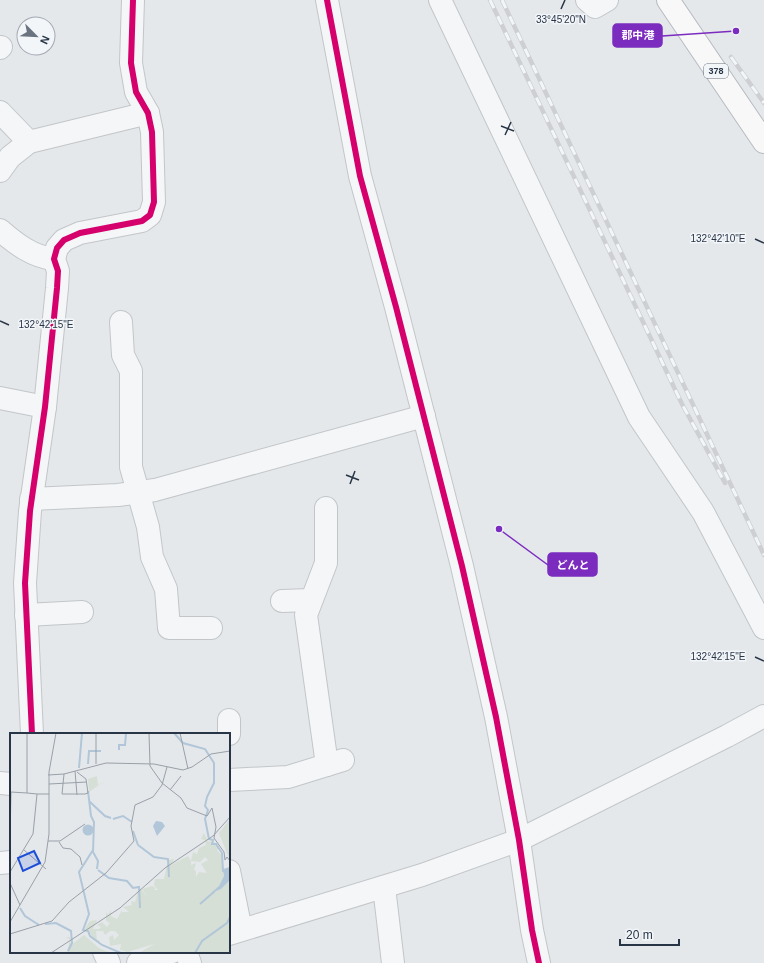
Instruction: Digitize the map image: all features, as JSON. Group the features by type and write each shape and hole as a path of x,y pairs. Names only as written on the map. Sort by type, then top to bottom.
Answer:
{"highway":[{"name":"378","path":"668,0 764,142"}],"street":[{"path":"32,733 25,583 31,499 45,407 58,271 54,258 56,248 64,240 80,233 142,222 150,215 154,202 152,132 148,113 136,92 131,63 133,0"},
{"path":"327,0 360,176 462,566 496,717 519,840 532,930 539,963"},
{"path":"440,0 639,417 703,512 764,628"},
{"path":"587,0 595,7 607,0"},
{"path":"0,112 29,142"},
{"path":"0,171 10,157 29,142 148,113"},
{"path":"0,230 13,241 42,258 54,258"},
{"path":"121,322 123,355 131,371 131,467 148,527 152,557 166,589 169,628 211,628"},
{"path":"0,398 45,407"},
{"path":"31,499 118,495 155,490 424,416"},
{"path":"230,780 288,777 335,762 306,615 326,562 326,508"},
{"path":"282,601 312,600"},
{"path":"26,615 82,612"},
{"path":"230,881 235,932 384,887 519,840 701,750 764,716"},
{"path":"0,782 10,784"},
{"path":"0,863 10,862"},
{"path":"384,887 393,963"},
{"path":"104,953 109,963"},
{"path":"138,963 169,953"},
{"path":"186,953 190,963"}],"railway":[{"path":"490,0 682,404 725,483"},
{"path":"502,0 764,555"},
{"path":"731,57 764,103"}],"cycle path":[{"path":"32,733 25,583 30,511 45,407 57,288 58,271 54,259 57,248 64,240 80,233 142,221 150,215 154,202 152,132 148,113 136,92 131,63 133,0"},
{"path":"327,0 360,176 396,307 462,566 496,717 519,840 532,930 539,963"}],"place":[{"name":"郡中港","path":"736,31"},
{"name":"どんと","path":"499,529"}]}
